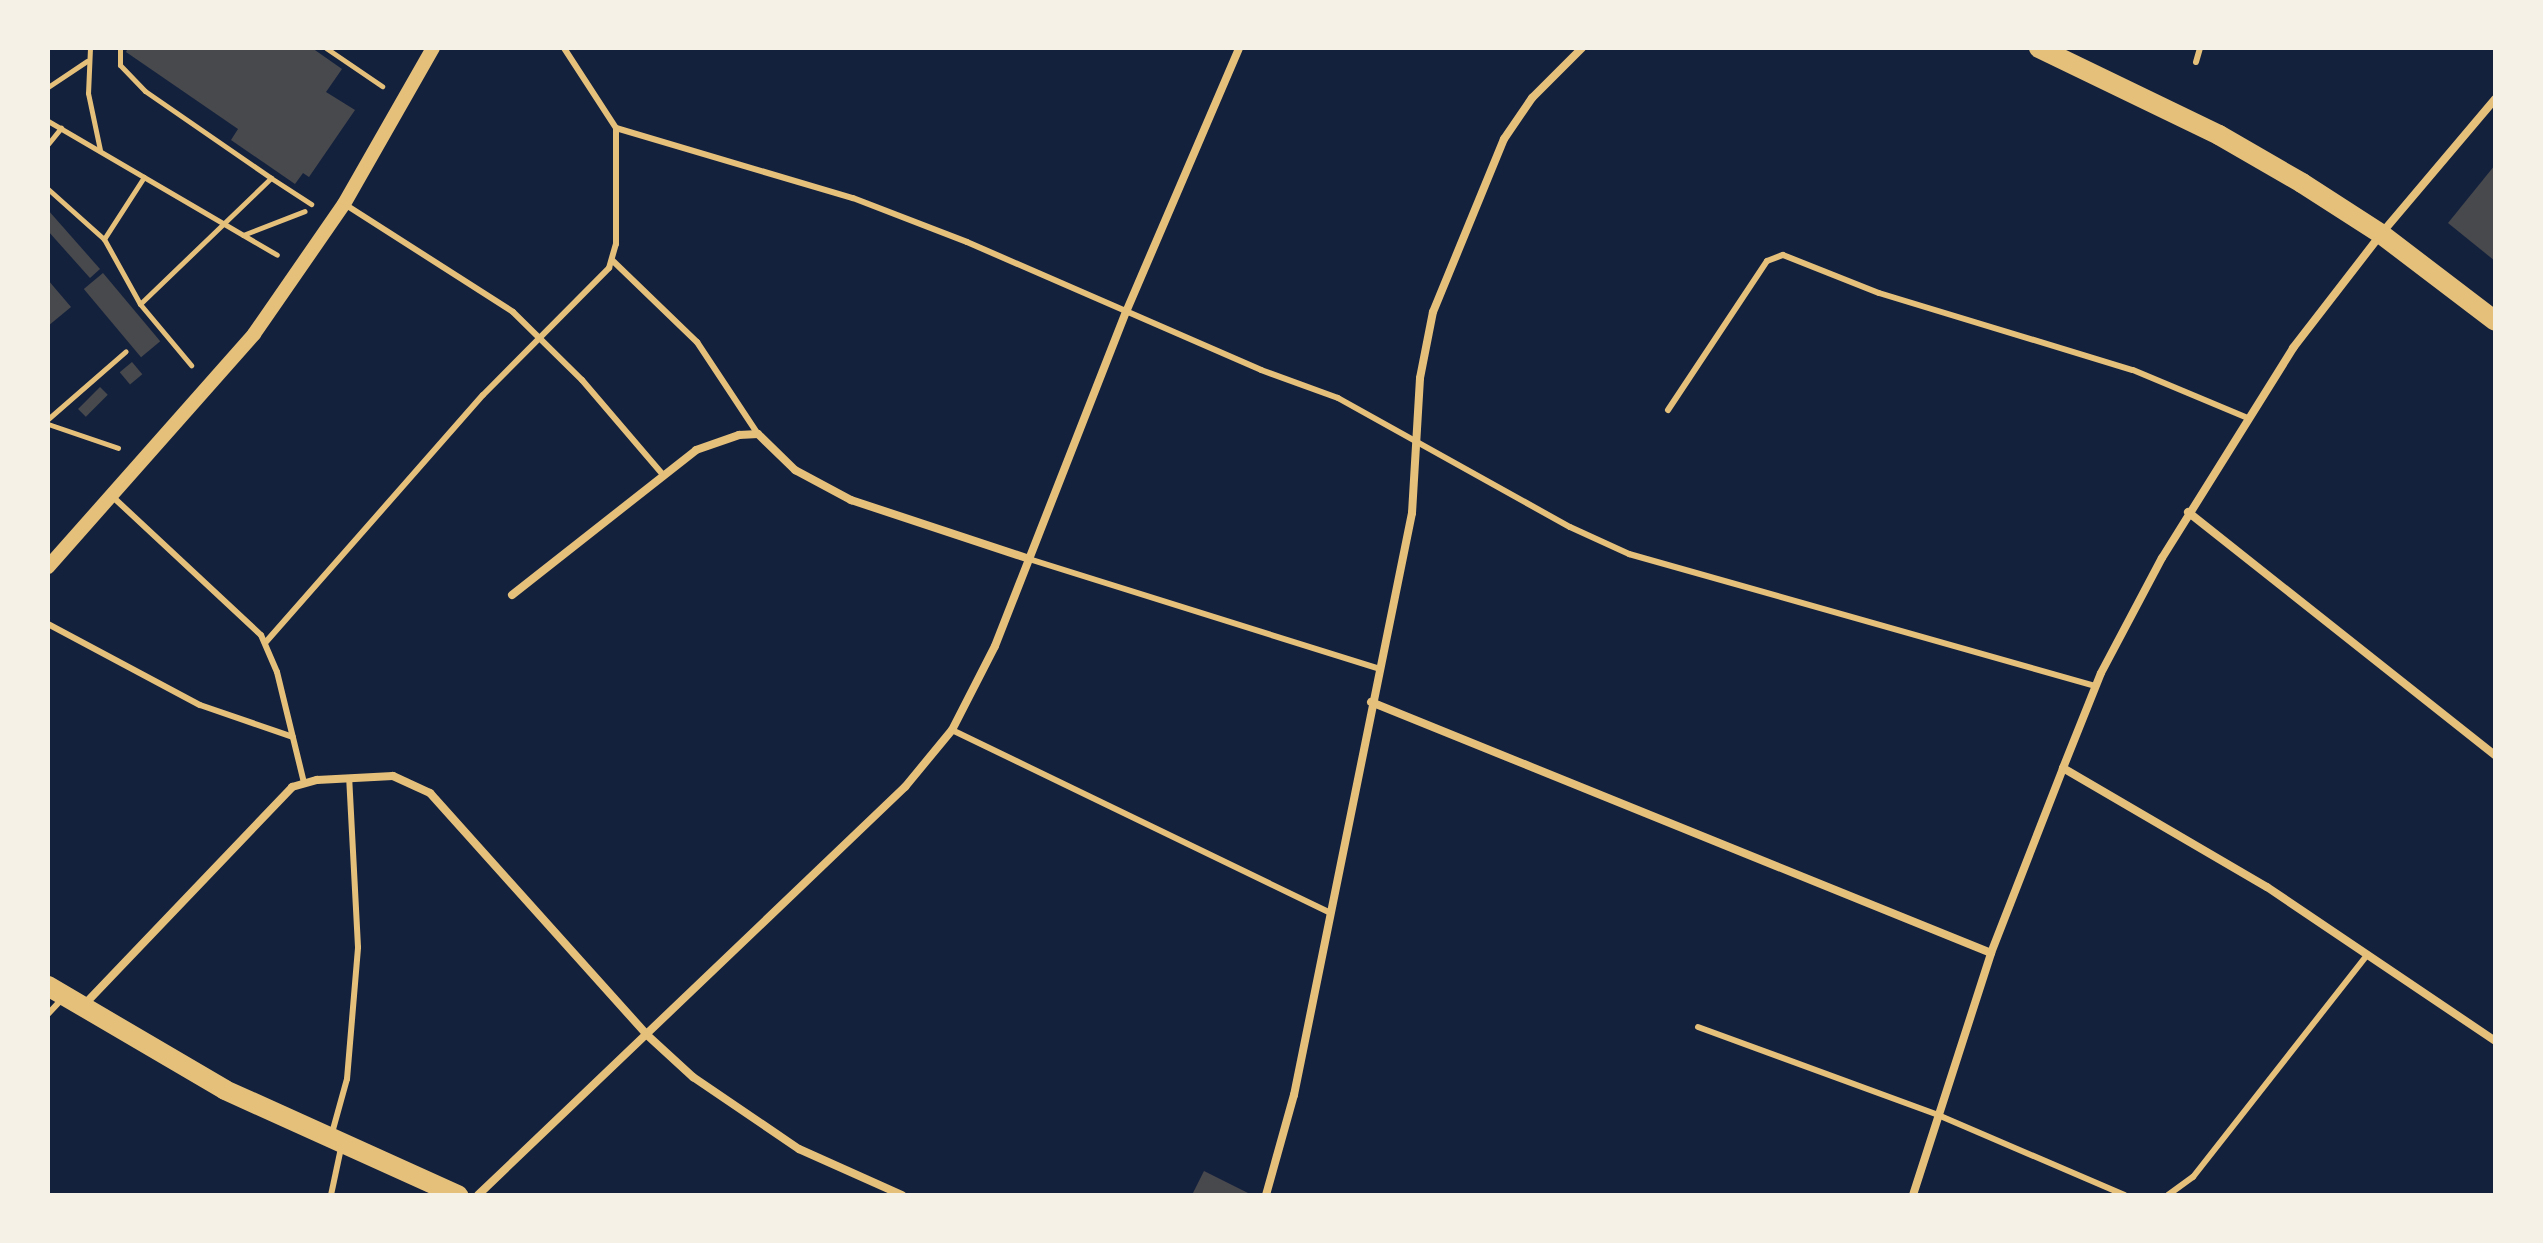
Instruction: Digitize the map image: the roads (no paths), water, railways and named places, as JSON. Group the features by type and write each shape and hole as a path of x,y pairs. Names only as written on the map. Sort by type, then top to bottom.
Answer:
{"main road":[{"path":"2039,48 2219,135 2381,234 2495,321"},
{"path":"65,996 225,1090 458,1195"}],"street":[{"path":"48,567 114,498 254,334 344,204 433,48"},
{"path":"478,1195 905,787 952,730 995,646 1126,312 1239,48"},
{"path":"1266,1195 1294,1095 1377,668 1412,513 1425,344 1433,312 1490,168 1532,98 1582,48"},
{"path":"1913,1195 1991,953 2096,686 2188,512 2248,418 2381,234 2495,99"},
{"path":"512,595 696,450 739,435 758,434 795,470 851,500 1029,559"},
{"path":"2188,512 2495,755"},
{"path":"1371,702 1991,953"},
{"path":"2063,768 2267,887 2495,1041"},
{"path":"65,996 269,807 304,783 393,776 430,793 646,1034 740,1112 799,1149 902,1195"}],"lane":[{"path":"265,643 541,336 613,261 616,128 564,48"},
{"path":"2196,62 2200,48"},
{"path":"616,128 853,198 1338,398 1417,439 1556,520 1629,554 2096,686"},
{"path":"344,204 470,282 541,336 663,475"},
{"path":"1668,410 1767,261 1783,255 1894,298 2133,370 2248,418"},
{"path":"613,261 697,342 758,434"},
{"path":"114,498 250,621 265,643 304,783"},
{"path":"1029,559 1377,668"},
{"path":"48,624 200,705 293,737"},
{"path":"952,730 1330,913"},
{"path":"331,1195 347,1079 358,947 349,778"},
{"path":"2168,1195 2193,1177 2368,954"},
{"path":"48,1014 65,996"},
{"path":"1698,1027 1938,1115 2125,1195"}]}
